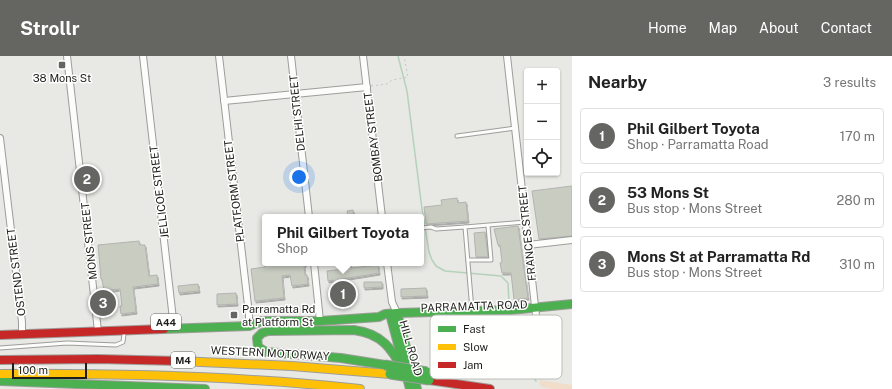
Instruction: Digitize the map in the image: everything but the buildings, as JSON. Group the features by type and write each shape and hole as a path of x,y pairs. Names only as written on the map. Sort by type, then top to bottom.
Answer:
{"main road":[{"name":"PARRAMATTA ROAD","path":"519,315 572,304"},
{"name":"PARRAMATTA ROAD","path":"0,328 22,330 98,328 262,321 320,321 379,317 385,321 394,317 472,311 572,311"},
{"name":"PARRAMATTA ROAD","path":"394,317 430,317"},
{"name":"HILL ROAD","path":"394,317 410,389"},
{"name":"HILL ROAD","path":"394,317 417,389"},
{"name":"PARRAMATTA ROAD","path":"0,335 22,330"},
{"name":"M4","path":"406,375 396,355 386,342 366,331 265,331 257,338 258,347 264,351 341,358 385,365 428,376"},
{"name":"WESTERN MOTORWAY","path":"0,360 129,359 229,362 428,376"},
{"name":"M4","path":"0,374 173,375 253,379 360,389"},
{"name":"WESTERN MOTORWAY","path":"438,379 490,389"},
{"path":"0,381 205,389"}],"street":[{"name":"MONS STREET","path":"67,56 98,328"},
{"name":"JELLICOE STREET","path":"143,56 174,325"},
{"name":"PLATFORM STREET","path":"219,56 249,322"},
{"name":"DELHI STREET","path":"291,56 309,214"},
{"name":"BOMBAY STREET","path":"363,56 382,214"},
{"name":"FRANCES STREET","path":"507,56 535,311"},
{"path":"224,101 367,87"},
{"name":"OSTEND STREET","path":"0,138 22,330"},
{"path":"528,245 572,240"},
{"path":"314,266 320,321"},
{"path":"387,266 394,317"}],"lane":[{"path":"457,136 515,128"},
{"path":"424,227 431,226 436,229 526,222"},
{"path":"468,260 491,260 488,226"},
{"path":"465,227 472,311"},
{"path":"0,348 67,343 116,345 121,344 124,339 124,327"}],"path":[{"path":"367,87 387,84 392,80 408,77 404,56"}],"shaded area":[{"path":"539,380 572,385 572,389 553,389 541,387"}],"waterway":[{"path":"398,56 407,91 423,214"},
{"path":"424,221 429,252 436,266 445,271 501,276 508,283 509,302"}],"traffic: fast":[{"path":"164,329 249,326 262,321 320,321 379,317 385,314 397,313 511,310 572,304"},
{"path":"397,313 417,389"},
{"path":"390,314 410,389"},
{"path":"385,365 341,358 266,352 258,347 257,338 262,333 268,331 354,330 364,332 373,335 386,344 406,374"},
{"path":"385,365 427,372"},
{"path":"390,374 429,380"},
{"path":"0,381 205,389"}],"traffic: slow":[{"path":"179,361 292,366 390,374"},
{"path":"0,374 180,376 270,381 360,389"}],"traffic: jam":[{"path":"0,335 164,329"},
{"path":"0,360 98,359 179,361"},
{"path":"429,380 490,389"}],"place":[{"name":"38 Mons St","path":"62,65"},
{"name":"53 Mons St","path":"87,179"},
{"name":"Phil Gilbert Toyota","path":"343,294"},
{"name":"Mons St at Parramatta Rd","path":"103,303"},
{"name":"Parramatta Rd at Platform St","path":"234,315"}]}
